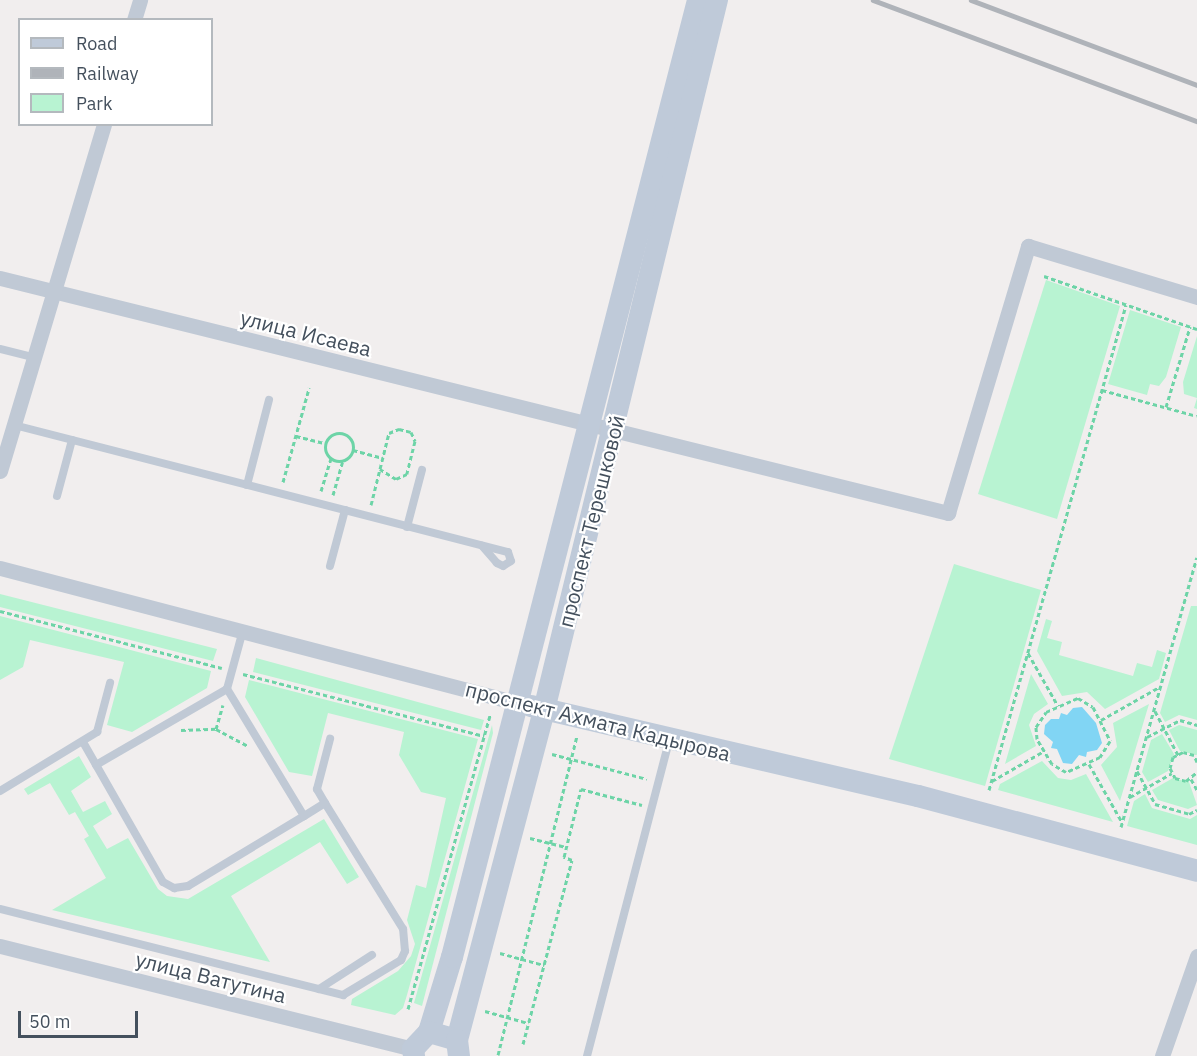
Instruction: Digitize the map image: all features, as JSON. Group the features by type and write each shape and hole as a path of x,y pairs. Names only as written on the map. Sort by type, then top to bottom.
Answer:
{"main road":[{"name":"проспект Терешковой","path":"458,1048 530,706 706,4"},
{"name":"проспект Терешковой","path":"429,1032 530,706"},
{"name":"проспект Ахмата Кадырова","path":"530,706 670,741 918,796 1197,871"},
{"path":"413,1052 429,1032 458,1048"}],"street":[{"path":"136,18 140,0"},
{"path":"0,471 103,126"},
{"name":"улица Исаева","path":"0,278 601,429 948,513 1028,246 1197,297"},
{"name":"проспект Ахмата Кадырова","path":"0,568 530,706"},
{"name":"улица Ватутина","path":"0,946 413,1052"},
{"path":"1162,1056 1197,956"}],"lane":[{"path":"0,349 35,358"},
{"path":"247,485 269,400"},
{"path":"14,425 482,546"},
{"path":"57,496 72,440"},
{"path":"407,527 422,470"},
{"path":"330,566 345,510"},
{"path":"96,765 227,690 243,630"},
{"path":"0,791 97,732 110,683"},
{"path":"227,690 304,816"},
{"path":"0,908 343,995 394,965 405,951 403,929 317,789 330,739"},
{"path":"587,1056 670,741"},
{"path":"83,742 163,882 174,888 188,886 325,803"},
{"path":"319,989 372,955"}],"path":[{"path":"1044,276 1197,329"},
{"path":"989,790 1126,304"},
{"path":"1166,407 1190,327"},
{"path":"283,483 309,388"},
{"path":"1102,390 1197,416"},
{"path":"370,506 380,469 383,458 390,433 394,430 405,429 414,436 407,474 396,479 380,469"},
{"path":"325,443 332,434 343,433 351,440 353,450"},
{"path":"296,436 325,443"},
{"path":"320,493 331,459 325,443"},
{"path":"353,450 383,458"},
{"path":"333,496 343,461 353,450"},
{"path":"331,459 343,461"},
{"path":"1089,764 1122,825 1197,557"},
{"path":"1191,577 1197,579"},
{"path":"1028,652 1058,706"},
{"path":"1101,720 1161,686"},
{"path":"216,729 227,690"},
{"path":"1082,699 1101,720 1109,736 1109,746 1104,754 1072,772 1061,770 1044,751 1036,733 1038,721 1058,706 1082,699"},
{"path":"1154,711 1178,755"},
{"path":"408,1009 490,715"},
{"path":"1147,737 1180,720 1197,725"},
{"path":"172,734 198,727 216,729 233,736 253,753"},
{"path":"570,733 589,737"},
{"path":"498,1055 577,734"},
{"path":"992,781 1044,751"},
{"path":"1191,779 1175,778 1172,773 1173,758 1183,752 1194,755 1197,761"},
{"path":"550,754 650,780"},
{"path":"648,788 652,771"},
{"path":"1137,771 1155,804 1189,814 1197,810"},
{"path":"1191,779 1197,772"},
{"path":"1130,797 1172,773"},
{"path":"1191,779 1197,790"},
{"path":"523,1044 572,860 564,857 581,789 644,805 646,797"},
{"path":"528,838 567,847"},
{"path":"498,953 544,965"},
{"path":"483,1011 528,1023"}],"green space":[{"path":"1046,280 1120,306 1057,519 978,494"},
{"path":"1130,310 1181,327 1166,377 1159,386 1150,384 1147,395 1108,384"},
{"path":"1197,336 1197,398 1184,394 1183,382"},
{"path":"954,564 1041,590 985,786 889,759"},
{"path":"0,594 217,649 213,661 0,607"},
{"path":"1191,606 1197,606 1197,720 1179,715 1165,722 1160,713"},
{"path":"0,616 211,671 207,688 132,732 107,725 124,662 30,640 23,667 0,680"},
{"path":"1046,619 1052,621 1047,638 1062,642 1059,655 1133,676 1137,663 1152,667 1157,650 1166,653 1159,679 1105,709 1087,692 1062,696 1037,651"},
{"path":"256,658 484,720 481,730 253,672"},
{"path":"1031,674 1048,704 1034,714 1029,725 1036,746 1005,764"},
{"path":"249,680 478,739 407,995 403,1008 395,1015 351,1005 352,999 398,971 411,956 415,944 407,920 416,885 426,888 446,798 421,792 399,755 404,732 328,713 312,776 289,772 245,697"},
{"path":"1149,704 1120,801 1101,765 1117,747 1113,723"},
{"path":"492,725 493,733 422,1006 414,1003"},
{"path":"1179,725 1197,730 1197,755 1180,751 1169,730"},
{"path":"1162,734 1174,754 1168,771 1148,782 1142,772 1151,740"},
{"path":"79,756 91,777 71,791 83,812 105,801 112,814 93,826 107,849 128,838 158,889 167,896 188,899 324,819 359,877 347,884 320,842 231,896 270,962 52,910 106,878 84,839 89,836 75,812 69,815 50,783 28,795 24,789"},
{"path":"1042,761 1058,778 1071,780 1086,774 1113,822 998,790 1000,784"},
{"path":"1173,778 1189,782 1197,805 1188,809 1158,800 1152,790"},
{"path":"1145,794 1152,808 1190,819 1197,815 1197,845 1127,826 1134,801"}],"water":[{"path":"1082,707 1096,723 1102,743 1097,750 1087,752 1086,757 1079,755 1072,764 1063,763 1057,749 1051,748 1053,742 1044,734 1045,725 1051,719 1059,719 1061,713 1067,715 1073,708"}],"railway":[{"path":"873,0 1197,121"},
{"path":"971,0 1197,85"}]}
